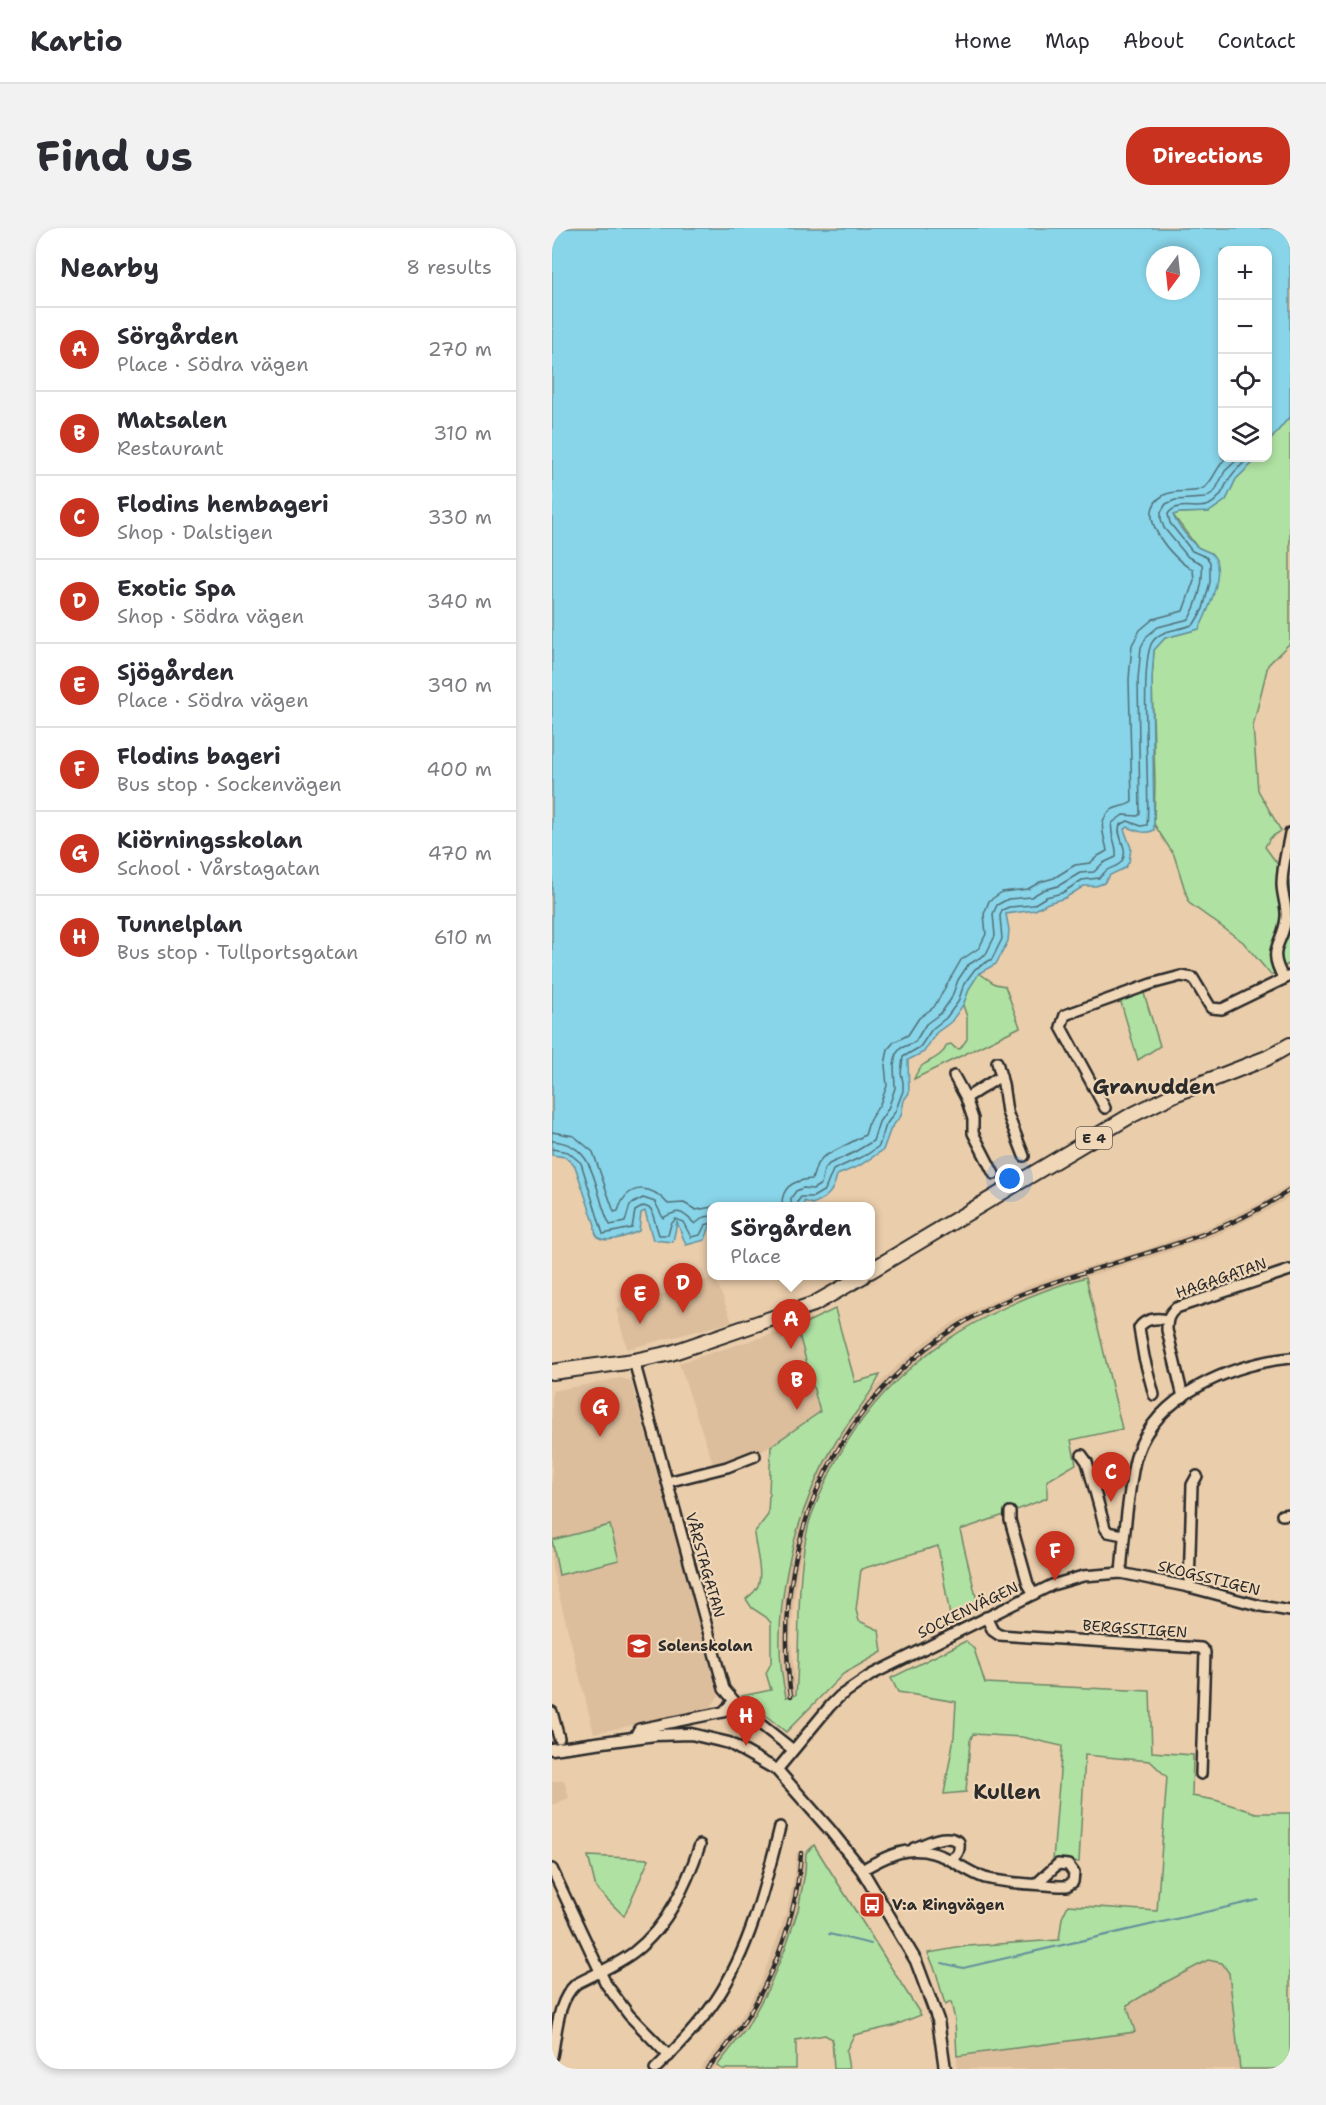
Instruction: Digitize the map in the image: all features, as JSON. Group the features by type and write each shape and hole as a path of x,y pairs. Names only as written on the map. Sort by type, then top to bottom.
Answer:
{"highway":[{"name":"E 4","path":"875,1268 1130,1116 1170,1096 1267,1058 1290,1045"},
{"path":"552,1372 634,1361 671,1353 814,1304 855,1280"}],"main road":[{"path":"552,1749 634,1737 674,1734 705,1736 721,1740 756,1756 777,1770 862,1870 916,1961 938,2020 945,2069"}],"street":[{"path":"1105,1108 1061,1027 1065,1015 1151,984 1181,976 1193,978 1211,1008 1216,1010 1287,977 1278,969 1275,953 1287,914 1282,880 1290,833"},
{"path":"997,1062 1007,1112 1024,1156"},
{"path":"954,1076 966,1098 973,1119 973,1133 994,1174"},
{"path":"966,1098 1001,1076"},
{"name":"HAGAGATAN","path":"1183,1397 1167,1330 1167,1320 1171,1313 1176,1308 1290,1270"},
{"name":"HAGAGATAN","path":"1154,1395 1139,1328 1147,1321 1161,1318 1167,1320"},
{"path":"1121,1573 1123,1535 1137,1452 1150,1429 1162,1414 1183,1397 1239,1368 1290,1358"},
{"name":"VÅRSTAGATAN","path":"634,1361 724,1689 734,1701 792,1749"},
{"path":"1082,1455 1087,1462 1105,1528 1108,1532 1123,1535"},
{"path":"667,1482 727,1467 755,1456"},
{"path":"1189,1587 1192,1485 1197,1476"},
{"path":"1010,1512 1010,1520 1028,1584 1034,1594"},
{"name":"SKOGSSTIGEN","path":"1121,1573 1290,1611"},
{"name":"SOCKENVÄGEN","path":"777,1770 792,1749 830,1706 853,1686 871,1675 1052,1586 1083,1576 1121,1573"},
{"name":"BERGSSTIGEN","path":"986,1617 993,1631 999,1635 1200,1648 1205,1652 1201,1774"},
{"path":"634,1737 639,1729 723,1712 734,1701"},
{"path":"552,1712 559,1738"},
{"path":"655,2069 707,2012 733,1969 760,1898 780,1827"},
{"path":"862,1870 884,1857 945,1837 959,1842 959,1853 956,1857 948,1859"},
{"path":"552,2056 564,1998 576,1984 633,1953 660,1926 682,1888 700,1845"},
{"path":"909,1850 921,1850 948,1859 986,1878 1036,1884"},
{"path":"552,1869 601,1972 617,2000 669,2056"}],"shaded area":[{"path":"1290,1184 1290,1197 1217,1235 1147,1259 1065,1283 1007,1305 977,1320 931,1350 881,1397 841,1453 816,1503 809,1524 799,1565 793,1610 791,1640 796,1696 786,1697 782,1663 782,1609 799,1521 832,1448 873,1390 925,1342 955,1321 990,1302 1043,1280 1144,1250 1213,1225 1264,1201"},
{"path":"707,1280 716,1280 732,1322 627,1349 616,1309"},
{"path":"801,1325 820,1412 755,1456 714,1467 679,1363"},
{"name":"Solenskolan","path":"621,1378 631,1381 720,1694 709,1710 594,1733 552,1568 552,1391"},
{"path":"564,1780 569,1798 552,1805 552,1782"},
{"path":"796,1853 806,1853 798,1910 768,1989 746,2029 717,2066 714,2069 700,2069 738,2023 759,1985 788,1907"},
{"path":"1208,1960 1223,1963 1229,1973 1240,2069 957,2069 957,2056 1134,2032 1127,2005"}],"green space":[{"path":"1290,416 1290,643 1268,665 1253,726 1258,790 1281,831 1270,838 1265,847 1279,866 1277,881 1290,881 1290,963 1271,975 1243,942 1189,903 1174,855 1154,824 1152,679 1154,650 1165,638 1199,629 1216,560 1211,553 1197,547 1173,515 1209,512 1226,500 1236,479 1254,462 1272,462 1272,438"},
{"path":"979,973 995,984 1005,986 1020,1027 914,1079 921,1067 940,1055 947,1045 951,1044 960,1049 967,1039 967,1017 963,1005"},
{"path":"1143,990 1160,1046 1138,1060 1120,999"},
{"path":"1086,1277 1122,1429 1071,1440 1076,1464 1047,1481 1047,1498 960,1530 978,1605 950,1616 938,1546 861,1569 856,1610 859,1621 879,1630 882,1652 843,1674 786,1732 742,1696 771,1690 766,1673 771,1663 771,1623 752,1608 746,1599 759,1584 760,1578 754,1533 768,1515 771,1446 820,1412 797,1327 835,1309 855,1382 880,1375 870,1394 833,1447 806,1504 796,1536 782,1601 781,1666 786,1697 796,1695 800,1587 809,1523 830,1473 851,1435 876,1402 936,1347 1007,1306"},
{"path":"610,1525 619,1560 559,1575 552,1540"},
{"path":"966,1641 974,1649 985,1683 1150,1691 1152,1752 1193,1755 1192,1796 1215,1800 1256,1813 1290,1813 1290,2069 1240,2069 1229,1973 1222,1963 1208,1960 1127,2005 1135,2032 957,2056 955,2020 951,2002 945,2005 928,1953 968,1946 1059,1940 1062,1918 1068,1905 1157,1911 1167,1777 1150,1761 1085,1755 1079,1862 1053,1860 1062,1746 1022,1737 973,1734 970,1741 966,1792 944,1794 954,1737 956,1702 898,1692 891,1678"},
{"path":"814,1845 921,2015 893,2026 854,2035 846,2051 849,2069 834,2069 832,2039 825,2035 796,2040 796,2069 722,2069 717,2066 746,2029 768,1989 785,1949 798,1910 806,1853"},
{"path":"588,1856 649,1859 624,1916 596,1888"}],"water":[{"path":"552,228 1290,228 1290,416 1272,438 1272,246 1218,246 1218,462 1254,462 1236,479 1226,500 1209,512 1173,515 1192,542 1212,554 1216,561 1217,581 1211,603 1199,629 1165,638 1154,650 1152,679 1154,830 1145,832 1128,827 1124,829 1131,848 1129,862 1125,868 1110,875 1104,883 1084,886 1065,898 1035,910 1006,914 1009,930 1008,941 996,964 979,973 963,1005 951,1022 936,1033 924,1052 908,1060 909,1093 904,1100 901,1116 891,1128 883,1150 859,1166 837,1175 829,1194 818,1202 707,1202 705,1240 686,1245 677,1222 673,1242 653,1240 645,1211 641,1213 639,1231 611,1240 604,1239 595,1233 595,1225 575,1166 565,1157 552,1155"}],"waterway":[{"path":"942,1963 963,1968 1258,1900"},
{"path":"829,1934 871,1944"}],"railway":[{"path":"791,1696 787,1631 794,1568 810,1508 836,1453 871,1402 914,1358 965,1322 1024,1293 1194,1238 1259,1209 1290,1190"},
{"path":"707,2069 744,2022 772,1969 792,1912 801,1853"}],"place":[{"name":"Exotic Spa","path":"683,1313"},
{"name":"Sjögården","path":"640,1324"},
{"name":"Sörgården","path":"791,1349"},
{"name":"Matsalen","path":"797,1410"},
{"name":"Kiörningsskolan","path":"600,1437"},
{"name":"Flodins hembageri","path":"1111,1502"},
{"name":"Flodins bageri","path":"1055,1581"},
{"name":"Solenskolan","path":"639,1646"},
{"name":"Tunnelplan","path":"746,1746"},
{"name":"V:a Ringvägen","path":"872,1905"}],"district":[{"name":"Granudden","path":"1154,1087"},
{"name":"Kullen","path":"1007,1792"}]}
